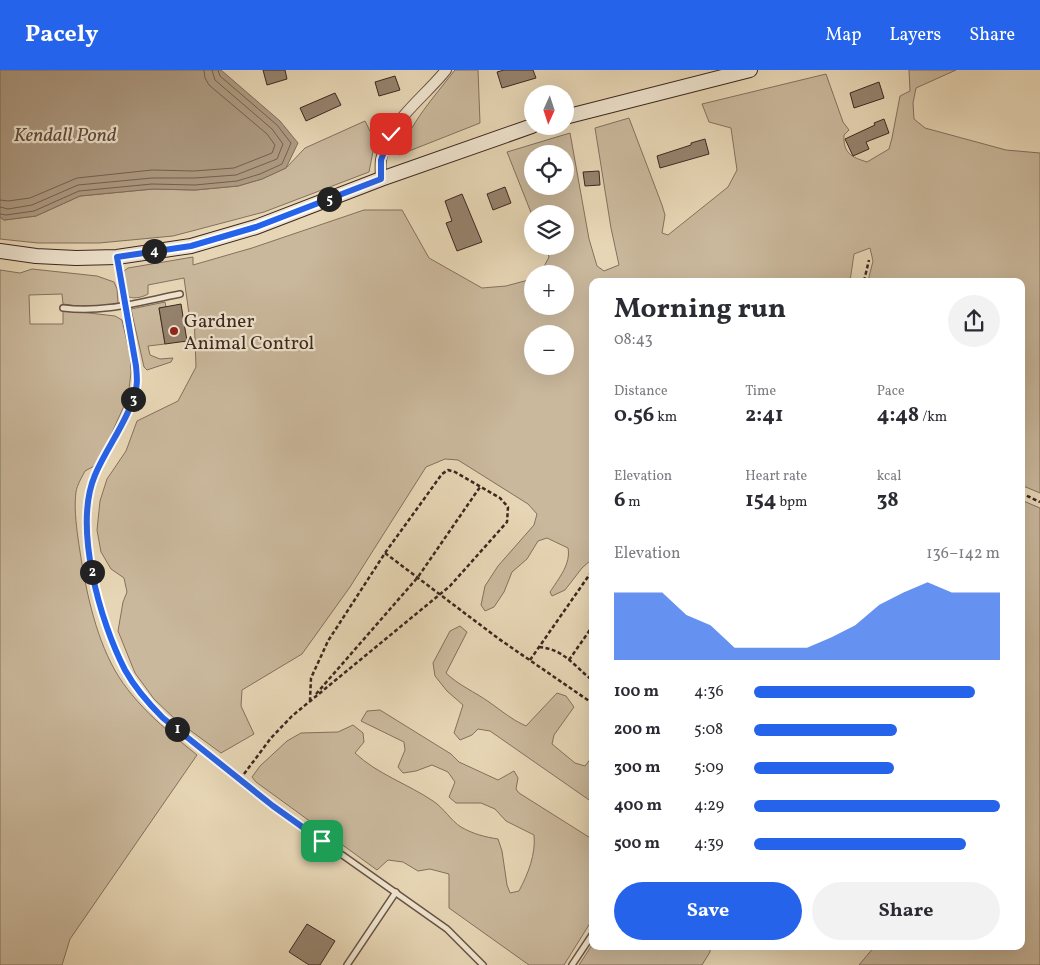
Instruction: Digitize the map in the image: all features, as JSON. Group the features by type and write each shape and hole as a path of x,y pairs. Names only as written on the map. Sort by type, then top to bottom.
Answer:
{"main road":[{"path":"574,115 750,70"},
{"path":"0,251 36,256 76,258 117,257 191,246 256,227 381,179 524,129"}],"street":[{"path":"381,179 381,160 391,134 446,70"}],"lane":[{"path":"117,257 136,366 137,382 134,397 95,476 89,495 87,545 106,625 125,669 144,699 163,718 273,806 447,929 483,965"},
{"path":"63,308 95,310 180,294"},
{"path":"347,965 396,892"},
{"path":"572,965 589,939"}],"path":[{"path":"865,278 869,260"},
{"path":"446,471 455,472 500,498 506,504 509,513 507,522 441,594 310,700 311,678 328,640 386,553 446,471"},
{"path":"240,779 271,738 310,700 418,577 481,486"},
{"path":"1025,495 1040,502"},
{"path":"386,553 499,639 589,702"},
{"path":"530,660 589,575"},
{"path":"569,660 589,631"},
{"path":"539,647 558,651 589,677"}],"shaded area":[{"path":"455,70 478,70 480,123 399,155 416,121"},
{"path":"909,70 956,70 916,88 913,103 914,119 925,128 1006,150 1040,153 1040,493 1025,487 1025,278 869,278 873,261 870,248 854,254 850,278 589,278 589,562 565,590 552,596 550,592 566,565 568,548 547,538 538,541 527,559 512,572 504,592 494,607 485,611 481,605 485,586 498,566 534,525 537,514 528,504 458,460 445,459 426,467 350,587 302,654 242,690 241,706 254,734 221,753 176,720 154,699 135,673 118,631 123,602 127,592 124,578 111,569 101,552 97,530 100,501 107,479 126,451 137,421 178,401 196,367 194,313 189,314 184,278 148,285 148,294 131,298 125,288 124,271 128,268 193,257 193,265 252,248 364,210 402,210 429,258 482,288 506,286 524,281 524,315 574,315 574,265 545,265 548,255 574,255 574,205 528,205 524,195 574,195 574,155 589,239 597,266 604,271 619,265 595,128 629,118 665,215 662,233 668,235 728,187 737,170 731,128 709,122 702,104 826,74 843,122 849,130 844,135 844,141 847,150 852,156 867,162 889,149 900,96 910,91"},
{"path":"365,121 375,141 369,172 264,212 173,236 99,243 38,243 0,239 0,217 4,220 36,216 80,196 153,189 195,190 238,186 262,179 286,168 305,148"},
{"path":"563,135 570,135 572,145 530,145"},
{"path":"524,147 524,195 507,152"},
{"path":"32,269 97,276 114,282 117,289 118,303 115,306 63,304 62,294 29,295 30,324 63,324 63,310 115,316 122,320 130,355 131,372 128,397 98,464 85,471 76,492 76,521 83,570 94,618 104,648 119,677 149,714 197,755 70,939 62,965 0,965 0,270 20,273"},
{"path":"165,302 166,307 159,308 165,344 148,346 150,355 160,359 173,358 171,362 147,370 144,367 131,309"},
{"path":"1025,502 1040,508 1040,965 859,965 872,950 1025,950"},
{"path":"460,626 467,632 446,673 526,726 557,693 566,696 574,707 554,735 552,744 575,763 585,766 589,761 589,800 490,731 478,729 472,735 460,740 454,733 463,705 447,691 435,676 433,663 450,631"},
{"path":"380,710 451,754 459,762 498,780 514,771 518,778 516,789 519,793 589,837 589,925 564,965 529,965 449,908 449,874 430,869 418,871 403,862 388,860 377,870 256,782 252,777 260,766 287,741 301,733 338,732 353,725 363,733 364,742 355,753 373,767 433,801 461,827 479,835 498,839 510,893 519,891 531,864 534,835 506,821 495,809 481,803 456,803 449,797 455,782 448,772 432,765 416,771 403,773 398,767 405,750 404,742 361,721 367,711"},
{"path":"589,950 710,950 702,965 579,965"}],"water":[{"name":"Kendall Pond","path":"0,70 221,70 280,121 298,143 286,168 262,179 238,186 195,190 153,189 80,196 36,216 4,220 0,217"}],"building":[{"path":"263,70 285,70 287,79 267,85"},
{"path":"504,70 533,70 536,78 502,88 497,72"},
{"path":"395,76 400,90 379,96 375,82"},
{"path":"879,82 884,98 854,108 850,93"},
{"path":"335,93 341,105 306,121 300,108"},
{"path":"884,119 889,133 866,142 869,149 853,156 845,139"},
{"path":"705,139 709,154 660,168 657,156"},
{"path":"599,171 600,185 585,186 583,172"},
{"path":"505,187 511,203 493,210 487,194"},
{"path":"462,194 482,242 457,251 446,223 452,221 445,201"},
{"name":"Gardner Animal Control","path":"181,304 187,341 165,344 159,308"},
{"path":"307,924 335,941 320,965 309,965 289,952"}],"place":[{"name":"Gardner Animal Control","path":"174,331"}],"route":[{"path":"322,841 273,806 163,718 148,704 136,688 125,669 106,625 87,545 87,510 95,476 134,397 137,382 136,366 117,257 191,246 256,227 381,179 381,160 391,134"}]}
